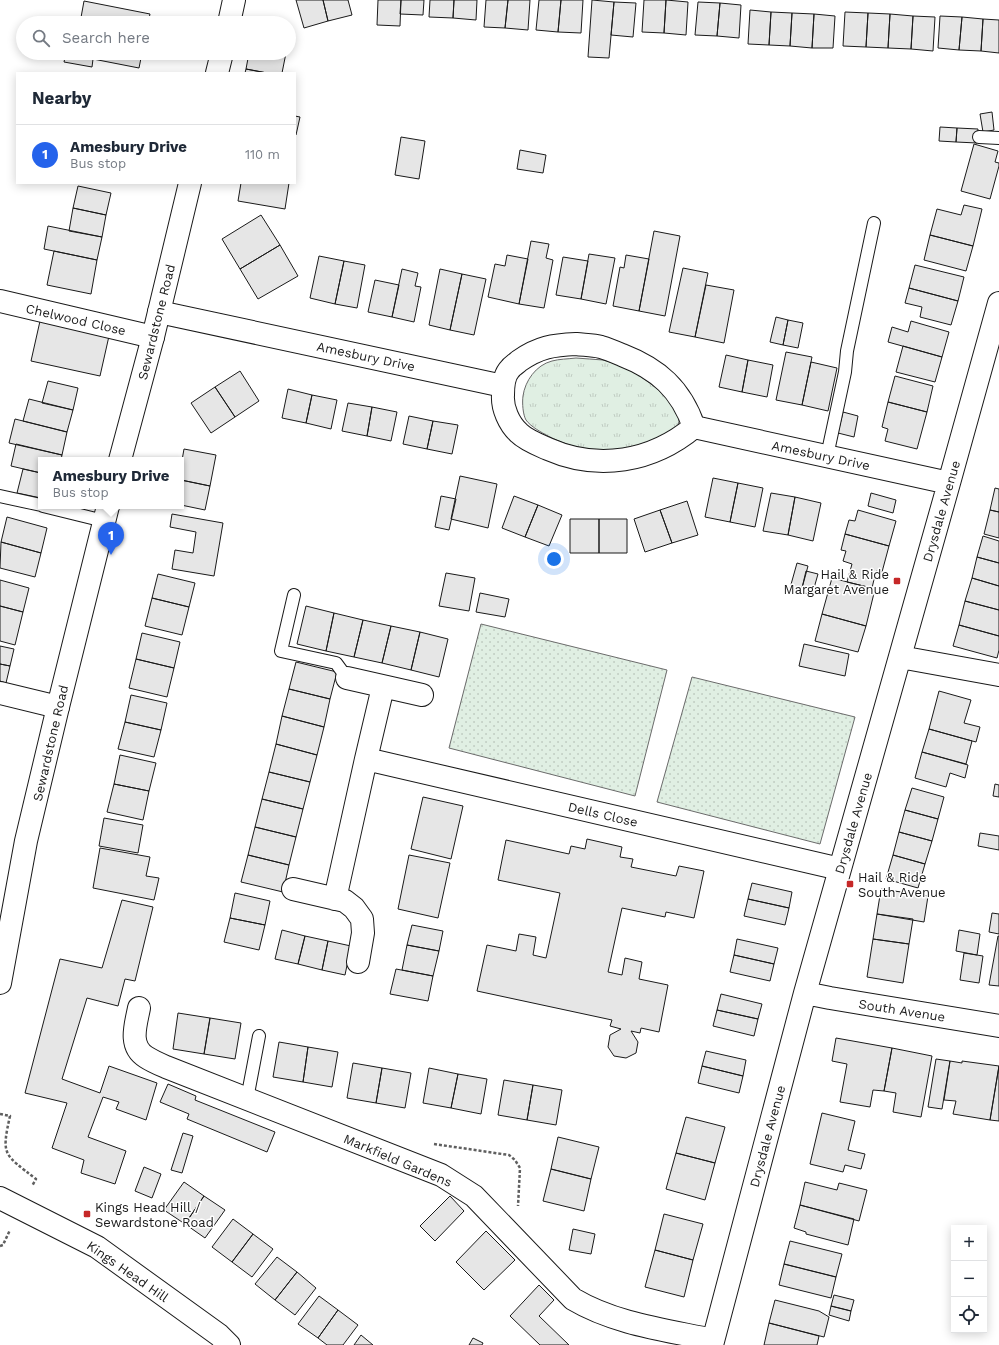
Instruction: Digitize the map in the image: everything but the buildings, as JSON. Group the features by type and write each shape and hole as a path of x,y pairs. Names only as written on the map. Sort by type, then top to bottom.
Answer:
{"street":[{"path":"231,16 234,0"},
{"path":"217,72 220,60"},
{"name":"Sewardstone Road","path":"121,457 159,312 190,184"},
{"name":"Chelwood Close","path":"0,301 152,337"},
{"name":"Drysdale Avenue","path":"712,1343 805,993 949,483 996,324 999,303"},
{"name":"Amesbury Drive","path":"159,312 503,386"},
{"path":"576,344 602,347 648,367 665,380 685,406 694,427 682,437 665,447 639,456 621,460 589,460 562,455 536,444 519,433 508,418 502,401 503,386 509,369 537,350 555,345 576,344"},
{"name":"Amesbury Drive","path":"694,427 949,483"},
{"name":"Sewardstone Road","path":"0,983 26,841 106,513"},
{"path":"900,657 999,675"},
{"path":"347,678 422,696"},
{"path":"335,899 383,687"},
{"path":"0,694 58,707"},
{"name":"Dells Close","path":"366,760 840,870"},
{"path":"293,889 345,902 354,908 362,920 363,934 358,962"},
{"name":"South Avenue","path":"805,993 999,1026"},
{"name":"Markfield Gardens","path":"139,1008 134,1033 137,1048 144,1057 441,1175 474,1196 573,1299 581,1304 634,1323 712,1343"},
{"name":"Kings Head Hill","path":"0,1198 97,1247 219,1335 229,1345"}],"lane":[{"path":"979,137 999,138"},
{"path":"826,456 845,372 847,351 874,223"},
{"path":"0,496 38,505"},
{"path":"69,509 106,513"},
{"path":"294,595 281,651 336,664 347,678"},
{"path":"247,1099 259,1036"}],"path":[{"path":"405,1160 416,1146 424,1143 509,1155 515,1160 520,1168 518,1221 507,1231"}],"green space":[{"path":"576,358 606,361 621,366 645,380 663,394 676,410 679,418 678,425 670,433 656,440 617,450 597,450 577,447 557,440 536,429 526,420 523,412 524,390 529,379 536,370 546,363"},
{"path":"481,624 667,670 635,796 449,748"},
{"path":"692,677 855,717 820,844 657,802"}],"place":[{"name":"Amesbury Drive","path":"111,555"},
{"name":"Hail & Ride Margaret Avenue","path":"897,581"},
{"name":"Hail & Ride South Avenue","path":"850,884"},
{"name":"Kings Head Hill / Sewardstone Road","path":"87,1214"}]}
